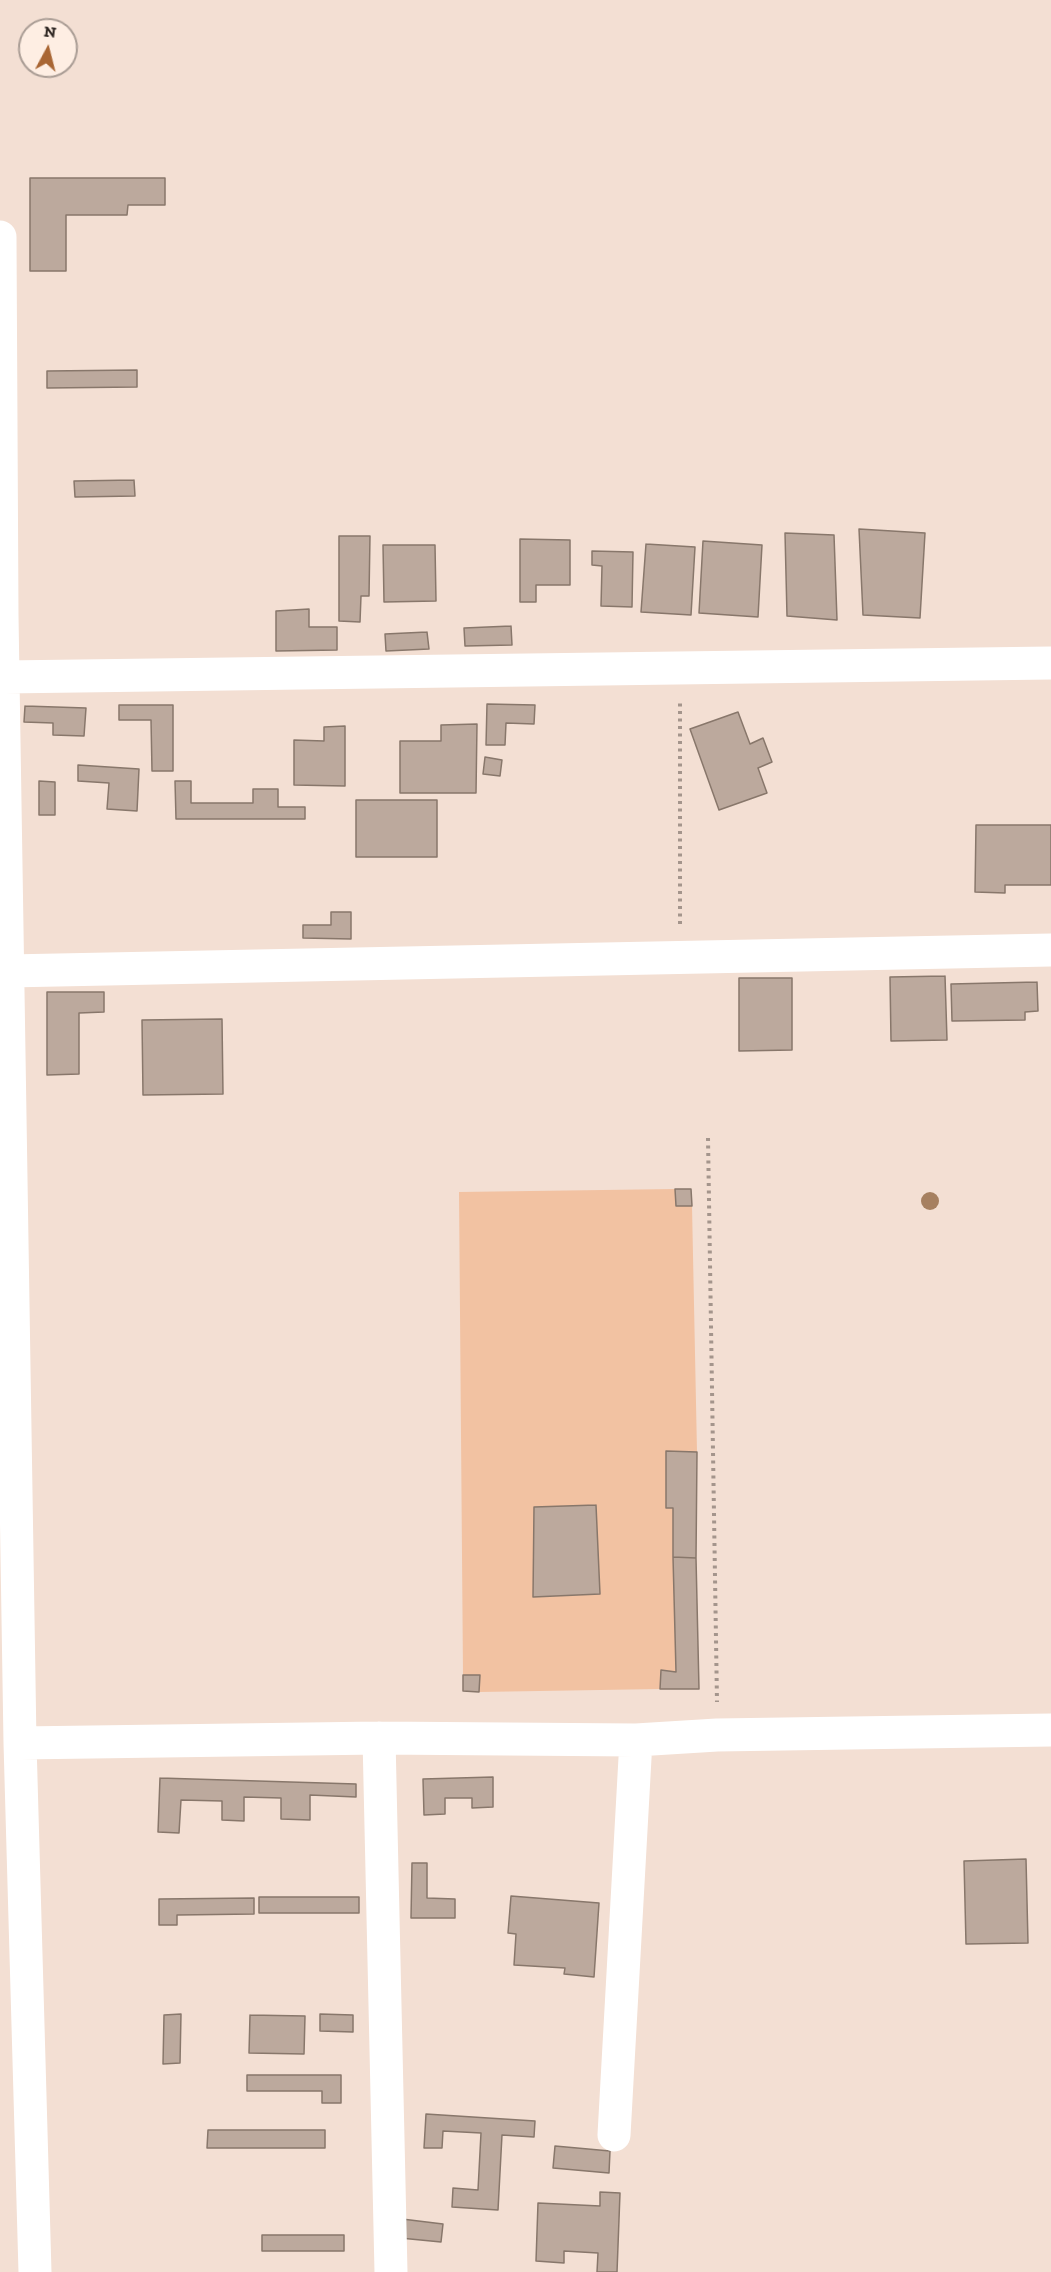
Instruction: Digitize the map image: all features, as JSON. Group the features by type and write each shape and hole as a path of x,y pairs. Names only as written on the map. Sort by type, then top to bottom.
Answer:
{"street":[{"path":"0,237 1,615 20,1743 35,2272"},
{"path":"3,677 1051,663"},
{"path":"8,971 1051,950"},
{"path":"20,1743 380,1738 636,1740 717,1735 1051,1730"},
{"path":"380,1738 391,2272"},
{"path":"614,2135 636,1740"}],"path":[{"path":"680,668 680,957"},
{"path":"708,1138 717,1735"}],"shaded area":[{"path":"675,1189 676,1206 692,1206 697,1452 666,1452 666,1508 673,1508 676,1672 662,1670 660,1689 479,1692 480,1675 463,1675 459,1192"}],"building":[{"path":"30,178 165,178 165,205 128,205 127,215 66,215 66,271 30,271"},
{"path":"137,370 137,387 47,388 47,371"},
{"path":"134,480 135,496 75,497 74,481"},
{"path":"859,529 925,533 920,618 863,615"},
{"path":"785,533 834,535 837,620 787,616"},
{"path":"339,536 370,536 369,596 361,596 360,622 339,621"},
{"path":"520,539 570,540 570,585 536,585 536,602 520,602"},
{"path":"703,541 762,545 758,617 699,613"},
{"path":"646,544 695,547 691,615 641,612"},
{"path":"383,545 435,545 436,601 384,602"},
{"path":"592,551 633,552 632,607 601,606 602,566 592,565"},
{"path":"309,609 309,627 337,627 337,650 276,651 276,611"},
{"path":"511,626 512,645 465,646 464,628"},
{"path":"427,632 429,649 386,651 385,634"},
{"path":"487,704 535,705 534,724 506,723 505,745 486,745"},
{"path":"119,705 173,705 173,771 152,771 151,720 119,720"},
{"path":"25,706 86,708 84,736 53,735 53,723 24,722"},
{"path":"738,712 750,744 763,738 772,762 758,768 767,793 719,810 690,729"},
{"path":"477,724 476,793 400,793 400,741 441,741 441,725"},
{"path":"345,726 345,786 294,785 294,740 324,741 324,727"},
{"path":"485,757 502,760 500,776 483,774"},
{"path":"78,765 139,769 137,811 107,809 109,783 78,781"},
{"path":"39,781 55,782 55,815 39,815"},
{"path":"175,781 191,781 191,803 253,803 253,789 278,789 278,807 305,807 305,819 176,819"},
{"path":"356,800 437,800 437,857 356,857"},
{"path":"976,825 1051,825 1051,885 1005,885 1005,893 975,892"},
{"path":"331,912 351,912 351,939 303,938 303,925 331,925"},
{"path":"945,976 947,1040 891,1041 890,977"},
{"path":"739,978 792,978 792,1050 739,1051"},
{"path":"1037,982 1038,1011 1025,1012 1025,1020 952,1021 951,984"},
{"path":"47,992 104,992 104,1012 79,1013 79,1074 47,1075"},
{"path":"222,1019 223,1094 143,1095 142,1020"},
{"path":"675,1189 691,1189 692,1206 676,1206"},
{"path":"666,1451 697,1452 696,1558 673,1557 673,1508 666,1508"},
{"path":"596,1505 600,1594 533,1597 534,1507"},
{"path":"673,1557 696,1558 699,1689 660,1689 661,1670 676,1672"},
{"path":"463,1675 480,1675 479,1692 463,1691"},
{"path":"493,1777 493,1807 472,1808 472,1798 445,1798 445,1814 424,1815 423,1779"},
{"path":"160,1778 356,1784 356,1797 310,1795 310,1820 281,1819 281,1798 244,1797 244,1821 222,1820 222,1801 181,1800 179,1833 158,1832"},
{"path":"1026,1859 1028,1943 966,1944 964,1861"},
{"path":"412,1863 427,1863 427,1898 455,1899 455,1918 411,1918"},
{"path":"511,1896 599,1903 594,1977 564,1974 565,1968 514,1965 516,1934 508,1933"},
{"path":"259,1897 359,1897 359,1913 259,1913"},
{"path":"254,1898 254,1914 177,1915 177,1925 159,1925 159,1899"},
{"path":"181,2014 180,2063 163,2064 164,2015"},
{"path":"320,2014 353,2015 353,2032 320,2031"},
{"path":"250,2015 305,2016 304,2054 249,2053"},
{"path":"247,2075 341,2075 341,2103 322,2103 322,2091 247,2091"},
{"path":"426,2114 535,2121 534,2137 502,2135 498,2210 452,2207 453,2188 478,2190 481,2133 443,2131 442,2148 424,2148"},
{"path":"208,2130 325,2130 325,2148 207,2148"},
{"path":"555,2146 610,2151 609,2173 553,2168"},
{"path":"600,2192 620,2193 617,2272 597,2272 598,2253 564,2251 564,2263 536,2261 538,2203 600,2206"},
{"path":"402,2219 443,2224 441,2242 400,2238"},
{"path":"262,2235 344,2235 344,2251 262,2251"}]}
